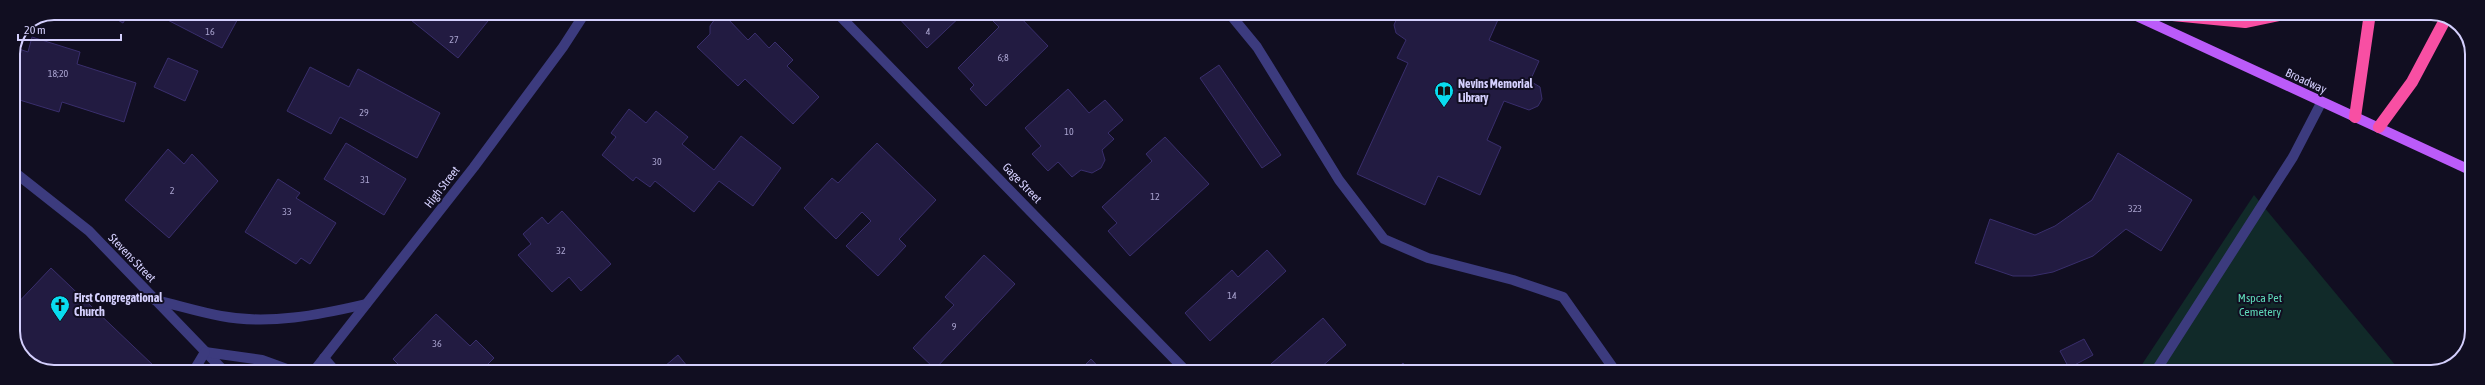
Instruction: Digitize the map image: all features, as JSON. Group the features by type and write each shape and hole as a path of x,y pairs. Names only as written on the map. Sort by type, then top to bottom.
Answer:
{"highway":[{"path":"2224,20 2245,22 2255,20"},
{"path":"2355,117 2364,37 2368,20"},
{"path":"2379,127 2412,82 2443,23"}],"main road":[{"name":"Broadway","path":"2145,20 2321,103 2379,127 2465,168"}],"street":[{"name":"High Street","path":"318,365 474,167 563,47 580,20"},
{"name":"Gage Street","path":"844,20 1180,365"},
{"path":"1235,20 1257,47 1339,180 1384,239 1428,258 1513,280 1563,297 1611,365"},
{"path":"2159,365 2293,157 2321,103"},
{"name":"Stevens Street","path":"20,177 89,231 218,365"},
{"path":"155,300 222,316 279,319 325,313 366,304"},
{"path":"198,365 206,352 262,360 276,365"},
{"path":"324,358 330,365"}],"green space":[{"name":"Mspca Pet Cemetery","path":"2254,195 2395,365 2142,365"}],"building":[{"path":"118,20 125,20 123,23"},
{"path":"168,20 237,20 222,48"},
{"path":"411,20 487,20 488,21 458,58"},
{"path":"714,20 729,20 748,40 755,33 769,48 775,42 793,60 787,66 819,97 793,124 745,79 738,86 697,47 710,34 710,26"},
{"path":"901,20 957,20 927,48"},
{"path":"1023,20 1048,46 986,106 970,89 974,85 958,68 999,27 993,21"},
{"name":"Nevins Memorial Library","path":"1396,20 1498,20 1489,40 1539,61 1530,81 1540,87 1542,99 1538,106 1529,110 1504,101 1487,140 1501,147 1480,195 1438,176 1425,205 1357,174 1408,63 1397,58 1406,40 1396,33 1394,25"},
{"path":"32,37 80,52 77,64 136,83 124,122 62,102 59,112 20,100 21,50 28,52"},
{"path":"168,58 198,71 185,101 154,87"},
{"path":"1219,65 1281,155 1262,168 1200,78"},
{"path":"310,67 349,87 358,69 440,113 417,158 340,117 331,134 287,111"},
{"path":"1068,89 1089,113 1105,100 1123,120 1108,133 1114,139 1102,150 1105,160 1101,168 1092,173 1081,170 1072,177 1058,162 1048,171 1032,154 1041,146 1025,128"},
{"path":"629,109 646,123 656,111 688,137 682,144 714,170 741,136 781,168 753,206 719,181 694,212 655,181 650,187 636,177 633,181 602,155 616,137 611,133"},
{"path":"1165,137 1209,184 1130,256 1108,231 1117,223 1102,207 1152,161 1146,154"},
{"path":"346,143 406,179 384,215 324,179"},
{"path":"877,143 936,200 899,239 906,246 878,276 846,246 871,221 862,212 836,239 804,208 832,178 838,183"},
{"path":"168,149 184,164 192,154 218,181 169,238 125,200"},
{"path":"2118,153 2192,200 2161,251 2126,229 2093,256 2053,272 2032,276 2013,276 1975,263 1990,219 2035,235 2055,226 2092,200"},
{"path":"278,179 300,193 296,198 336,223 310,264 301,258 296,264 245,232"},
{"path":"562,211 611,264 581,291 569,277 552,292 518,255 531,244 523,234 542,217 548,224"},
{"path":"1267,250 1286,271 1210,341 1185,313 1232,270 1238,277"},
{"path":"984,255 1015,284 939,365 931,365 913,348 954,305 945,297"},
{"name":"First Congregational Church","path":"51,268 153,365 50,365 43,363 30,355 21,339 20,301"},
{"path":"436,314 470,346 476,340 494,358 487,365 399,365 393,359"},
{"path":"1323,318 1346,345 1324,365 1270,365"},
{"path":"2084,339 2093,355 2075,365 2067,365 2060,351"},
{"path":"678,355 686,365 666,365"},
{"path":"1091,359 1097,365 1085,365"}],"place":[{"name":"Nevins Memorial Library","path":"1444,108"},
{"name":"First Congregational Church","path":"60,322"}]}
